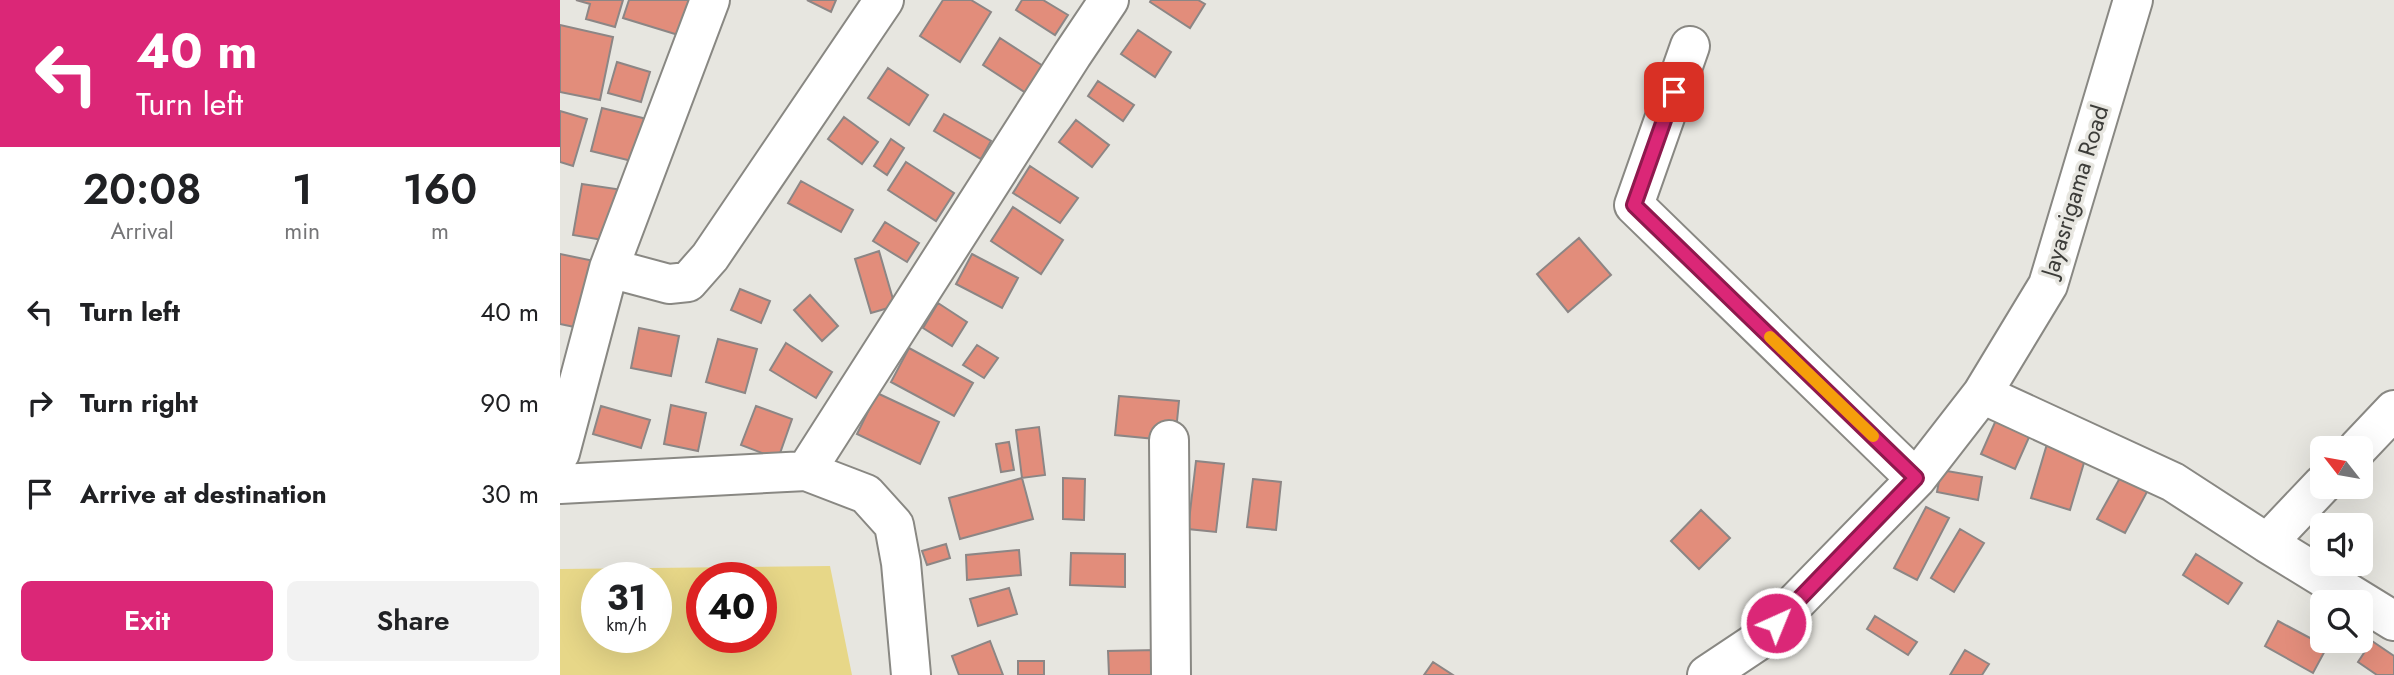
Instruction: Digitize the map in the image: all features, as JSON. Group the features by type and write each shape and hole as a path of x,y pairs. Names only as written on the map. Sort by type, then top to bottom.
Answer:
{"street":[{"path":"560,453 609,268 710,0"},
{"path":"609,268 669,284 688,282 710,257 884,0"},
{"path":"806,471 1072,55 1110,0"},
{"name":"Jayasrigama Road","path":"1707,675 1758,641 1916,478 1982,394 2048,285 2133,0"},
{"path":"1690,46 1634,205 1916,478"},
{"path":"1982,394 2173,482 2394,621"},
{"path":"2369,436 2394,410"},
{"path":"1169,440 1171,675"},
{"path":"560,484 806,471 866,494 894,525 901,563 911,675"},
{"path":"2267,543 2310,498"}],"shaded area":[{"path":"830,566 852,675 560,675 560,569 581,569 581,653 672,653 672,568 686,568 686,653 777,653 777,567"}],"building":[{"path":"576,0 623,0 615,27 586,19 590,4"},
{"path":"629,0 700,0 688,38 623,18"},
{"path":"807,0 836,0 831,12"},
{"path":"943,0 971,0 991,12 960,62 920,36"},
{"path":"1022,0 1043,0 1068,15 1055,35 1016,10"},
{"path":"1198,0 1205,4 1190,28 1150,2"},
{"path":"560,25 613,37 600,100 560,92"},
{"path":"1138,30 1171,52 1155,77 1121,54"},
{"path":"1000,38 1043,66 1026,93 983,65"},
{"path":"617,62 650,72 641,102 608,93"},
{"path":"888,68 928,95 909,125 868,98"},
{"path":"1098,81 1134,105 1123,121 1088,96"},
{"path":"602,108 655,121 644,164 591,151"},
{"path":"560,111 587,119 573,166 560,162"},
{"path":"944,114 991,141 981,159 934,131"},
{"path":"844,117 878,142 862,164 828,139"},
{"path":"1076,120 1109,145 1092,167 1059,142"},
{"path":"891,139 904,148 887,175 874,166"},
{"path":"906,162 954,193 936,221 888,190"},
{"path":"1030,166 1078,198 1060,223 1013,193"},
{"path":"801,181 853,210 841,232 788,203"},
{"path":"582,184 623,190 615,242 573,235"},
{"path":"1013,207 1063,240 1041,274 991,241"},
{"path":"885,222 919,243 907,262 873,241"},
{"path":"1579,238 1611,275 1568,312 1537,274"},
{"path":"879,251 895,306 871,313 855,259"},
{"path":"560,254 599,262 584,329 560,324"},
{"path":"972,254 1018,278 1002,308 956,284"},
{"path":"740,289 770,301 761,323 731,310"},
{"path":"810,295 838,326 822,341 794,310"},
{"path":"938,303 967,322 952,346 923,328"},
{"path":"639,328 679,336 671,376 631,368"},
{"path":"718,339 757,349 745,393 706,382"},
{"path":"786,343 832,372 816,398 770,370"},
{"path":"977,345 998,358 984,378 963,365"},
{"path":"909,348 973,383 954,416 891,382"},
{"path":"877,393 939,422 920,464 857,434"},
{"path":"1119,396 1179,401 1175,441 1115,435"},
{"path":"671,405 706,413 698,451 664,444"},
{"path":"601,406 650,420 641,448 593,434"},
{"path":"756,406 792,419 778,459 741,445"},
{"path":"1996,420 2030,435 2015,469 1981,454"},
{"path":"1039,427 1045,475 1022,478 1016,430"},
{"path":"1009,442 1014,470 1001,472 996,444"},
{"path":"2047,444 2086,456 2070,510 2031,498"},
{"path":"1196,461 1224,464 1216,532 1188,529"},
{"path":"1941,470 1982,477 1978,500 1937,492"},
{"path":"2121,476 2148,490 2125,533 2097,519"},
{"path":"1022,478 1033,519 960,539 949,498"},
{"path":"1063,478 1085,479 1084,520 1063,519"},
{"path":"1253,479 1281,482 1276,530 1247,527"},
{"path":"1926,507 1949,518 1917,580 1894,568"},
{"path":"1701,510 1730,538 1699,569 1671,541"},
{"path":"1960,529 1984,543 1954,592 1931,578"},
{"path":"946,544 950,558 927,565 922,551"},
{"path":"1019,550 1021,575 967,580 966,555"},
{"path":"1071,553 1125,554 1125,587 1070,585"},
{"path":"2196,554 2242,583 2228,604 2183,575"},
{"path":"1009,588 1017,614 978,626 970,599"},
{"path":"1875,616 1917,642 1908,655 1867,629"},
{"path":"2278,621 2310,638 2310,653 2324,653 2313,673 2265,646"},
{"path":"990,641 1003,675 959,675 952,656"},
{"path":"2373,642 2394,656 2394,675 2377,675 2358,662 2364,653 2373,653"},
{"path":"1157,650 1158,675 1109,675 1108,651"},
{"path":"1965,650 1989,664 1982,675 1950,675"},
{"path":"1018,661 1044,661 1044,675 1018,675"},
{"path":"1433,662 1453,675 1424,675"}],"slow traffic":[{"path":"1770,337 1873,436"}],"route":[{"path":"1674,92 1634,205 1916,478 1776,623"}]}
